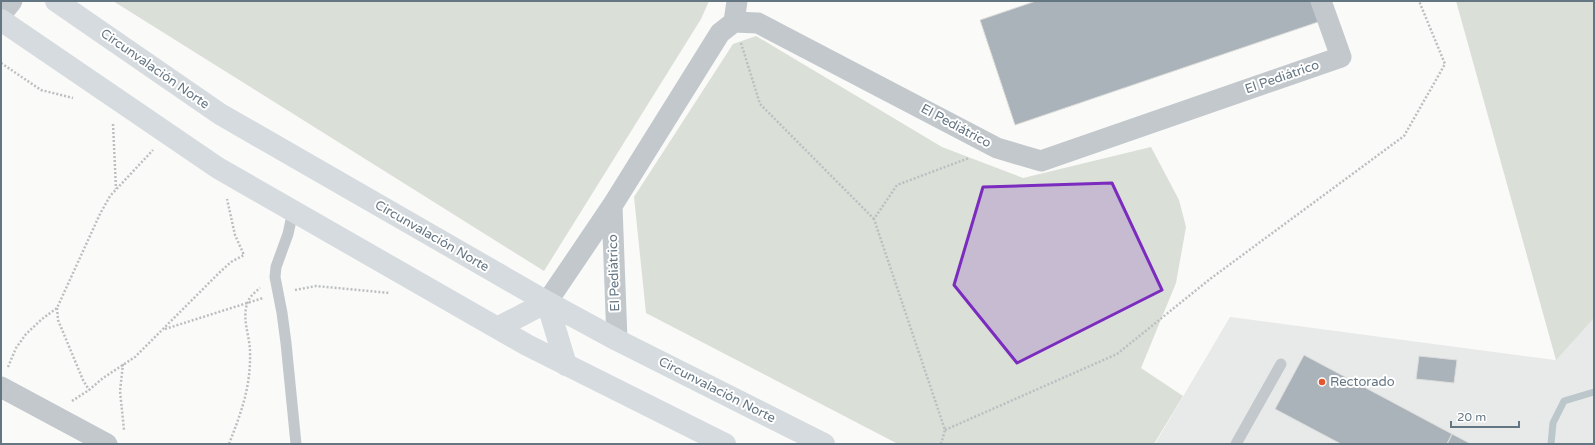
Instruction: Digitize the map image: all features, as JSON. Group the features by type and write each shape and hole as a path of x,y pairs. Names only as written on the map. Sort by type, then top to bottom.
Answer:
{"highway":[{"name":"Circunvalación Norte","path":"56,1 209,108 547,302 617,340 824,444"},
{"path":"1,20 223,171 293,212 527,345 725,444"},
{"path":"497,328 547,302 566,365"}],"street":[{"path":"1,15 12,1"},
{"path":"734,22 737,1"},
{"name":"El Pediátrico","path":"547,302 612,206 720,33 734,22 758,22 997,148 1041,161 1341,57 1321,1"},
{"name":"El Pediátrico","path":"612,206 617,340"},
{"path":"4,378 48,412 116,440"}],"lane":[{"path":"293,212 288,234 276,267 275,277 282,313 296,444"},
{"path":"1236,444 1281,364"}],"path":[{"path":"945,430 1117,354 1210,279 1404,136 1445,64 1418,1"},
{"path":"734,22 760,104 874,219 945,430 942,444"},
{"path":"113,97 112,112 116,189"},
{"path":"4,378 16,348 26,334 42,319 57,308 100,214 110,196 154,149 157,137 156,126"},
{"path":"874,219 897,185 997,148"},
{"path":"48,412 68,403 89,390 123,364 135,357 220,272 231,262 244,255 237,241 231,220 223,171"},
{"path":"229,444 245,401 250,369 250,351 245,321 247,302 254,293 275,277"},
{"path":"57,308 58,320 83,380 89,390"},
{"path":"116,440 123,364"}],"highlighted area":[{"path":"1112,183 1162,290 1017,363 954,285 983,187"}],"shaded area":[{"path":"113,1 709,1 701,19 544,271"},
{"path":"1456,1 1594,1 1594,318 1556,360"},
{"path":"756,36 942,147 1023,178 1151,147 1179,200 1186,227 1176,283 1141,368 1183,396 1154,444 898,444 646,313 634,197 733,44"},
{"path":"1230,317 1555,360 1594,318 1594,444 1155,444"}],"building":[{"path":"1036,1 1315,1 1321,21 1015,125 980,20"},
{"name":"Rectorado","path":"1304,355 1452,434 1447,444 1341,444 1275,409"},
{"path":"1419,356 1457,360 1454,383 1416,379"},
{"path":"1452,434 1471,444 1447,444"}],"waterway":[{"path":"1551,444 1553,423 1564,401 1594,392"}],"place":[{"name":"Rectorado","path":"1322,382"}]}
